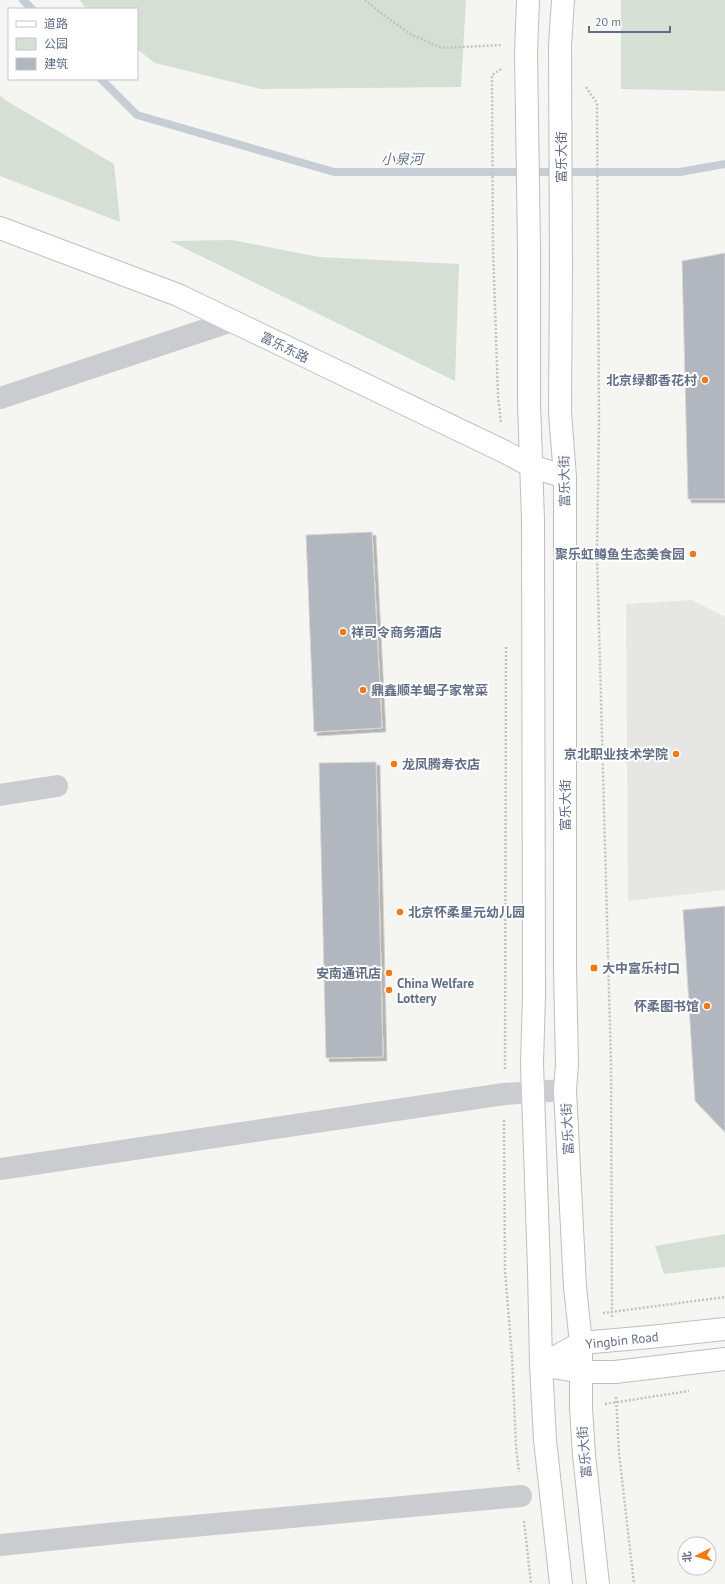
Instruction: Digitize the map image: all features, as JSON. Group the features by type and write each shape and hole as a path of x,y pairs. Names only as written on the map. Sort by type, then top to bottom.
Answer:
{"main road":[{"path":"528,0 517,49 529,249 530,466 533,520 534,996 532,1063 541,1365 545,1440 562,1584"},
{"name":"富乐大街","path":"563,0 560,46 560,412 565,477 566,1090 575,1287 581,1343 581,1408 584,1455 598,1584"},
{"name":"富乐东路","path":"0,228 178,295 505,452 530,466 565,477"},
{"name":"Yingbin Road","path":"541,1365 581,1343 650,1338 725,1329"},
{"path":"541,1365 582,1372 614,1372 725,1359"}],"street":[{"path":"0,398 232,321"},
{"path":"0,795 57,786"},
{"path":"0,1169 504,1094 566,1090"},
{"path":"0,1545 521,1496"}],"path":[{"path":"365,0 412,35 442,48 517,49"},
{"path":"492,86 493,248"},
{"path":"597,103 599,422 597,554 611,1064 611,1274 614,1340"},
{"path":"614,1372 619,1453 634,1584"}],"shaded area":[{"name":"京北职业技术学院","path":"692,600 725,617 725,890 628,901 626,604"}],"green space":[{"path":"80,0 466,0 461,87 261,89 155,63 138,50 138,8 87,8"},
{"path":"621,0 725,0 725,91 621,89"},
{"path":"0,95 5,100 114,164 120,222 0,176"},
{"path":"232,240 319,257 459,264 455,381 170,241"},
{"path":"725,1234 725,1267 664,1274 655,1246"}],"building":[{"name":"北京绿都香花村","path":"725,253 725,499 688,499 682,261"},
{"name":"祥司令商务酒店","path":"372,532 382,728 314,732 306,535"},
{"path":"376,762 383,1057 326,1058 319,763"},
{"name":"怀柔图书馆","path":"725,906 725,1132 695,1101 683,910"}],"waterway":[{"name":"小泉河","path":"23,0 31,8"},
{"name":"小泉河","path":"102,80 137,115 334,172 680,172 725,164"}],"place":[{"name":"北京绿都香花村","path":"705,380"},
{"name":"聚乐虹鳟鱼生态美食园","path":"693,554"},
{"name":"祥司令商务酒店","path":"343,632"},
{"name":"鼎鑫顺羊蝎子家常菜","path":"363,690"},
{"name":"京北职业技术学院","path":"676,754"},
{"name":"龙凤腾寿衣店","path":"394,764"},
{"name":"北京怀柔星元幼儿园","path":"400,912"},
{"name":"大中富乐村口","path":"594,968"},
{"name":"安南通讯店","path":"389,973"},
{"name":"China Welfare Lottery","path":"389,990"},
{"name":"怀柔图书馆","path":"707,1006"}]}
